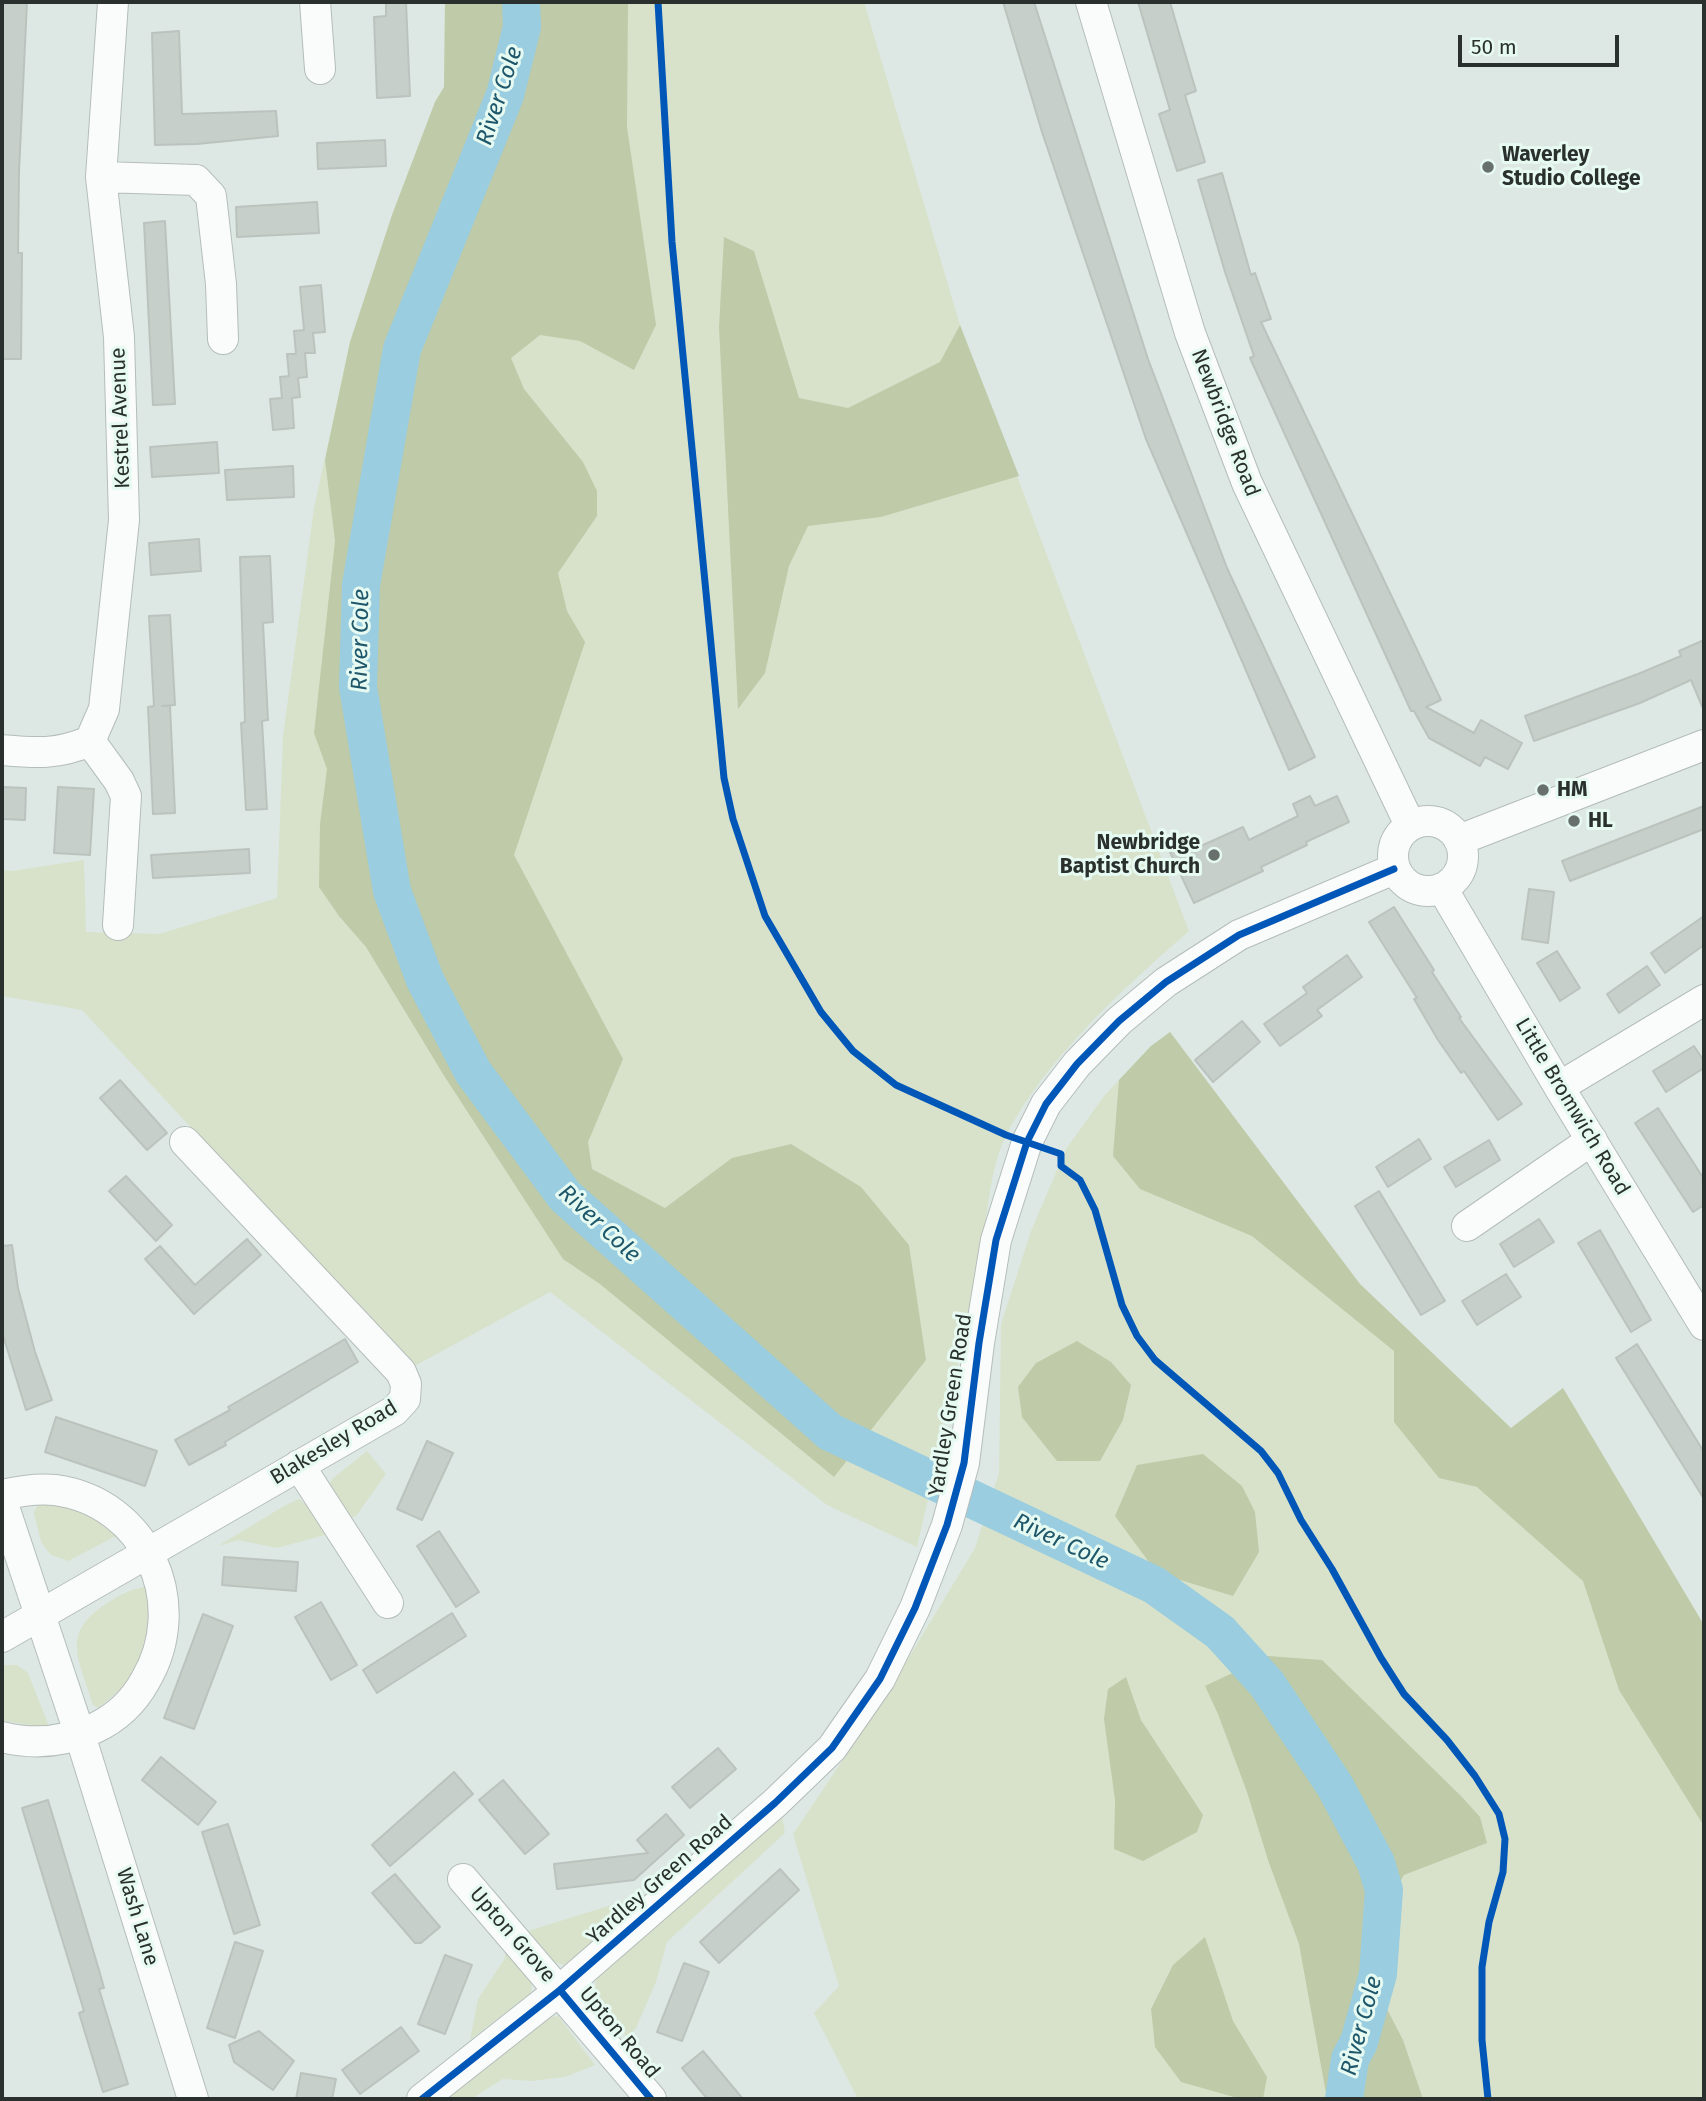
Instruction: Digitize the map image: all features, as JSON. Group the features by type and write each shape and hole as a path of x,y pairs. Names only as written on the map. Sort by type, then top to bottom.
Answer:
{"street":[{"name":"Kestrel Avenue","path":"90,741 104,709 124,520 119,337 101,177 113,2"},
{"path":"315,2 320,69"},
{"name":"Newbridge Road","path":"1091,2 1190,333 1247,484 1410,825"},
{"path":"101,177 196,180 211,196 221,284 223,339"},
{"path":"2,750 38,753 68,751 90,741 119,781 126,796 118,925"},
{"path":"1459,839 1704,745"},
{"path":"1436,821 1449,828 1459,839 1463,852 1462,863 1458,873 1442,888 1422,890 1409,885 1400,879 1394,869 1392,855 1396,841 1410,825 1436,821"},
{"name":"Yardley Green Road","path":"422,2099 560,1990 731,1843 832,1748 880,1679 915,1608 947,1525 964,1463 979,1343 996,1240 1027,1142 1046,1104 1077,1064 1119,1021 1166,982 1239,935 1394,869"},
{"name":"Little Bromwich Road","path":"1442,888 1559,1087 1699,1306"},
{"path":"1559,1087 1704,1000"},
{"path":"1467,1226 1592,1140"},
{"name":"Blakesley Road","path":"2,1637 394,1411 405,1399 406,1384 401,1372 185,1142"},
{"path":"299,1465 388,1603"},
{"path":"2,1495 27,1490 54,1490 81,1497 106,1509 128,1526 148,1552 163,1594 164,1620 161,1645 153,1669 140,1690 123,1709 103,1724 80,1735 55,1741 29,1742 2,1737"},
{"name":"Wash Lane","path":"2,1501 80,1735 193,2099"},
{"name":"Upton Grove","path":"463,1879 560,1990"},
{"name":"Upton Road","path":"560,1990 651,2099"}],"green space":[{"path":"445,2 864,2 960,325 1189,931 1088,1026 1042,1080 1006,1136 995,1165 979,1266 917,1547 827,1505 550,1292 413,1367 82,1010 2,996 2,870 12,871 84,860 86,932 159,934 277,898 283,736 314,508 350,342 392,215 435,102 444,87"},
{"path":"445,2 628,2 627,127 656,325 634,370 580,341 540,335 511,358 524,389 583,462 597,491 597,516 558,573 567,611 585,642 514,855 623,1059 588,1142 592,1169 665,1208 732,1158 791,1144 861,1187 909,1245 926,1360 834,1477 600,1284 563,1259 443,1074 366,947 339,916 319,887 320,824 327,769 314,733 335,541 325,460 350,342 392,215 435,102 444,87"},
{"path":"724,237 754,251 799,398 848,408 940,362 960,325 1019,476 881,517 808,526 789,566 765,673 738,709 719,327"},
{"path":"1170,1032 1360,1284 1511,1428 1563,1388 1704,1625 1704,2099 858,2099 814,2013 839,1986 793,1834 883,1700 975,1548 999,1473 1001,1324 1031,1231 1066,1149 1104,1096 1149,1048"},
{"path":"1170,1032 1360,1284 1511,1428 1563,1388 1704,1625 1704,1826 1619,1690 1583,1581 1477,1487 1439,1478 1394,1422 1394,1351 1252,1236 1140,1189 1113,1156 1119,1080 1151,1046"},
{"path":"1077,1341 1111,1362 1131,1385 1123,1420 1100,1461 1057,1461 1022,1417 1018,1387 1036,1363"},
{"path":"367,1451 386,1474 356,1516 347,1519 327,1490 332,1479"},
{"path":"1203,1454 1242,1486 1255,1512 1259,1552 1233,1596 1157,1573 1115,1516 1137,1465"},
{"path":"299,1499 309,1507 325,1535 277,1548 238,1540 218,1546 284,1506"},
{"path":"39,1501 92,1514 118,1535 68,1561 51,1555 41,1542 34,1513"},
{"path":"146,1587 156,1612 147,1651 126,1685 98,1708 93,1705 79,1662 77,1649 82,1626 106,1604 125,1593"},
{"path":"1268,1656 1322,1660 1480,1817 1487,1843 1404,1875 1373,1927 1374,1984 1403,2040 1423,2099 1327,2099 1299,1944 1269,1863 1247,1792 1205,1686"},
{"path":"17,1665 28,1673 50,1729 2,1720 2,1667"},
{"path":"1126,1677 1141,1720 1203,1815 1197,1832 1143,1861 1114,1849 1115,1800 1104,1719 1108,1689"},
{"path":"781,1811 785,1833 667,1942 656,1982 636,2028 627,2037 595,1994 596,1979"},
{"path":"650,1893 565,1965 553,1962 528,1931"},
{"path":"1205,1937 1233,2021 1267,2077 1263,2099 1241,2099 1181,2082 1155,2047 1151,2009 1173,1965"},
{"path":"505,1941 532,1977 531,1993 470,2040 478,1999 505,1958"},
{"path":"558,2016 595,2065 565,2077 533,2081 503,2079 471,2099 440,2099 543,2018"}],"building":[{"path":"2,2 27,2 19,172 18,253 22,253 21,359 2,359"},
{"path":"386,2 406,2 410,96 377,98 374,17 386,16"},
{"path":"1003,2 1034,2 1148,359 1227,568 1315,757 1289,770 1146,439 1042,132"},
{"path":"1138,2 1170,2 1196,91 1185,95 1205,162 1177,171 1159,114 1170,110"},
{"path":"179,31 182,114 276,111 278,136 155,145 152,33"},
{"path":"385,140 386,166 318,169 317,143"},
{"path":"1222,173 1251,275 1255,273 1271,319 1261,322 1441,700 1426,707 1474,733 1481,720 1522,743 1508,769 1485,757 1480,766 1429,738 1414,711 1411,711 1250,358 1254,356 1225,272 1198,180"},
{"path":"317,202 319,233 237,237 236,207"},
{"path":"165,221 175,404 153,405 144,223"},
{"path":"321,285 325,332 313,333 315,353 305,353 307,377 298,378 300,397 292,398 294,428 273,430 270,399 282,398 280,377 289,376 287,354 296,354 294,331 304,330 300,287"},
{"path":"217,442 219,473 152,477 150,447"},
{"path":"293,466 294,497 227,500 225,470"},
{"path":"199,539 201,571 151,575 149,543"},
{"path":"270,556 273,622 263,623 268,720 262,721 267,809 246,810 241,723 245,722 240,557"},
{"path":"170,615 175,705 162,706 170,706 175,813 153,814 148,707 154,706 149,616"},
{"path":"1704,640 1704,711 1691,680 1640,703 1534,741 1525,716 1681,656 1679,651"},
{"path":"2,787 26,788 25,820 2,819"},
{"path":"58,787 94,789 90,855 54,853"},
{"path":"1310,796 1315,806 1337,796 1349,822 1261,867 1263,871 1194,903 1168,848 1186,839 1192,850 1243,827 1249,840 1298,816 1293,804"},
{"path":"1704,806 1704,829 1570,881 1562,861"},
{"path":"249,849 250,873 153,878 151,855"},
{"path":"1529,889 1554,892 1548,943 1522,939"},
{"path":"1394,907 1434,970 1432,972 1461,1017 1459,1018 1522,1104 1498,1120 1464,1071 1461,1073 1438,1040 1414,999 1417,998 1369,922"},
{"path":"1704,916 1704,945 1665,973 1651,953"},
{"path":"1557,951 1580,988 1560,1001 1537,963"},
{"path":"1347,955 1362,977 1317,1010 1322,1016 1280,1046 1264,1024 1307,993 1303,987"},
{"path":"1647,966 1660,985 1619,1013 1607,994"},
{"path":"1242,1021 1260,1042 1213,1082 1195,1060"},
{"path":"1694,1046 1704,1061 1704,1068 1666,1092 1653,1071"},
{"path":"120,1080 167,1133 147,1150 100,1098"},
{"path":"1658,1108 1704,1179 1704,1205 1693,1212 1635,1123"},
{"path":"1419,1139 1431,1159 1388,1187 1376,1167"},
{"path":"1489,1140 1500,1160 1456,1187 1444,1167"},
{"path":"126,1176 172,1225 156,1241 109,1191"},
{"path":"1379,1191 1445,1301 1421,1315 1355,1206"},
{"path":"1539,1219 1554,1242 1514,1267 1500,1244"},
{"path":"1600,1230 1651,1320 1631,1332 1578,1243"},
{"path":"247,1239 261,1255 194,1314 145,1259 160,1246 195,1285"},
{"path":"12,1245 18,1288 35,1352 52,1400 26,1410 2,1332 2,1246"},
{"path":"1506,1274 1521,1297 1477,1325 1462,1301"},
{"path":"345,1339 358,1362 225,1442 226,1445 189,1465 175,1440 230,1410 228,1407"},
{"path":"1637,1344 1704,1452 1704,1499 1616,1358"},
{"path":"56,1417 157,1451 145,1486 45,1452"},
{"path":"427,1441 453,1453 422,1520 397,1509"},
{"path":"439,1531 479,1592 456,1607 417,1546"},
{"path":"224,1557 298,1562 296,1591 222,1585"},
{"path":"321,1602 357,1665 331,1680 295,1617"},
{"path":"452,1613 466,1636 377,1693 363,1670"},
{"path":"203,1614 233,1626 194,1729 164,1718"},
{"path":"718,1748 736,1769 690,1808 672,1787"},
{"path":"161,1757 216,1802 198,1825 142,1780"},
{"path":"454,1772 473,1794 390,1866 372,1845"},
{"path":"503,1780 549,1834 525,1854 479,1800"},
{"path":"48,1800 99,1970 104,1988 99,1989 128,2084 103,2092 79,2013 84,2011 22,1808"},
{"path":"666,1814 684,1835 634,1880 557,1889 554,1864 648,1853 637,1840"},
{"path":"228,1824 260,1925 234,1934 202,1832"},
{"path":"780,1869 799,1890 719,1963 700,1942"},
{"path":"395,1874 440,1927 421,1943 415,1943 372,1893"},
{"path":"235,1942 263,1951 235,2038 207,2028"},
{"path":"445,1955 472,1965 445,2034 418,2024"},
{"path":"684,1963 709,1972 682,2041 657,2032"},
{"path":"401,2027 419,2051 360,2094 342,2070"},
{"path":"259,2031 294,2061 273,2090 234,2062 229,2045"},
{"path":"703,2051 743,2099 708,2099 704,2095 682,2068"},
{"path":"301,2073 336,2079 332,2099 296,2099"}],"waterway":[{"name":"River Cole","path":"521,2 522,27 505,95 402,349 361,585 358,687 392,891 425,980 473,1072 565,1196 830,1432 1154,1585 1220,1632 1267,1684 1335,1786 1376,1863 1384,1890 1378,1974 1359,2042 1350,2059 1344,2099"}],"cycle path":[{"path":"658,2 672,242 724,778 733,819 765,916 821,1012 853,1051 896,1085 1006,1135 1061,1154 1061,1166 1080,1180 1095,1210 1122,1305 1137,1336 1155,1360 1261,1451 1278,1473 1301,1520 1404,1694 1447,1740 1475,1776 1499,1814 1505,1839 1503,1872 1489,1922 1482,1967 1482,2040 1488,2099"},
{"path":"422,2099 560,1990 775,1803 832,1748 880,1679 915,1608 947,1525 964,1463 979,1343 996,1240 1027,1142 1046,1104 1077,1064 1119,1021 1166,982 1239,935 1394,869"},
{"path":"560,1990 651,2099"}],"place":[{"name":"Waverley Studio College","path":"1488,167"},
{"name":"HM","path":"1543,790"},
{"name":"HL","path":"1574,821"},
{"name":"Newbridge Baptist Church","path":"1214,855"}]}
